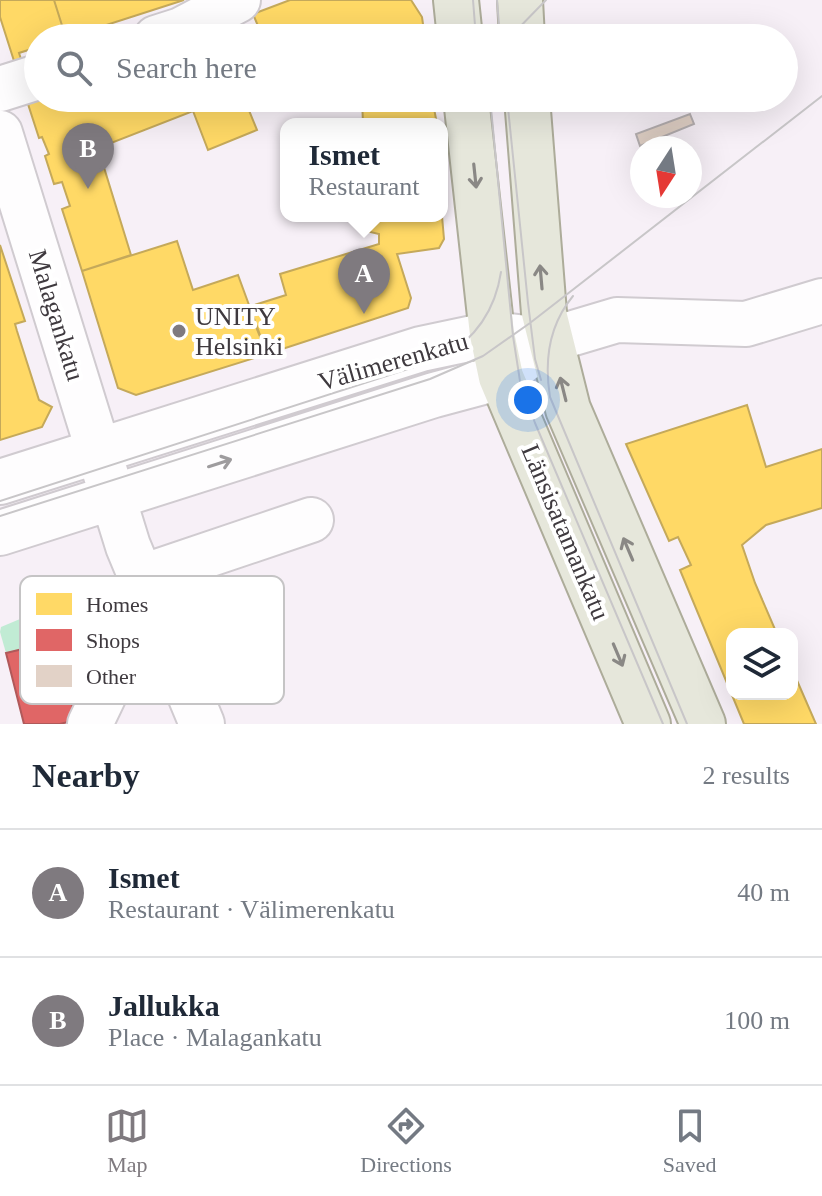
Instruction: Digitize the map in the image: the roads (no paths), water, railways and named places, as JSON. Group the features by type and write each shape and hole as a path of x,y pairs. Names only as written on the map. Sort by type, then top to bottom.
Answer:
{"main road":[{"path":"456,0 459,24"},
{"path":"520,0 521,24"},
{"name":"Länsisatamankatu","path":"468,112 492,334 501,377 648,724"},
{"name":"Länsisatamankatu","path":"528,112 544,313 568,409 703,724"}],"street":[{"path":"192,24 238,0"},
{"path":"0,89 24,81"},
{"name":"Malagankatu","path":"0,133 140,576"},
{"path":"550,340 617,320 746,324 822,301"},
{"name":"Välimerenkatu","path":"0,482 421,349 492,334 550,340"},
{"name":"Välimerenkatu","path":"0,533 434,395 501,377 550,340"},
{"path":"186,576 311,520"},
{"path":"90,724 100,704"},
{"name":"Malagankatu","path":"193,704 202,724"}],"tram line":[{"path":"473,0 475,24"},
{"path":"497,0 499,24"},
{"path":"523,24 546,0"},
{"path":"0,516 430,379 483,356 530,323 822,96"},
{"path":"491,112 520,381 663,724"},
{"path":"508,112 528,303 535,359 541,380"},
{"path":"0,501 442,358 464,342 482,323 494,300 501,272"},
{"path":"573,296 558,319 550,344 550,397 687,724"}],"place":[{"name":"Jallukka","path":"88,189"},
{"name":"Ismet","path":"364,314"},
{"name":"UNITY Helsinki","path":"179,331"}]}
